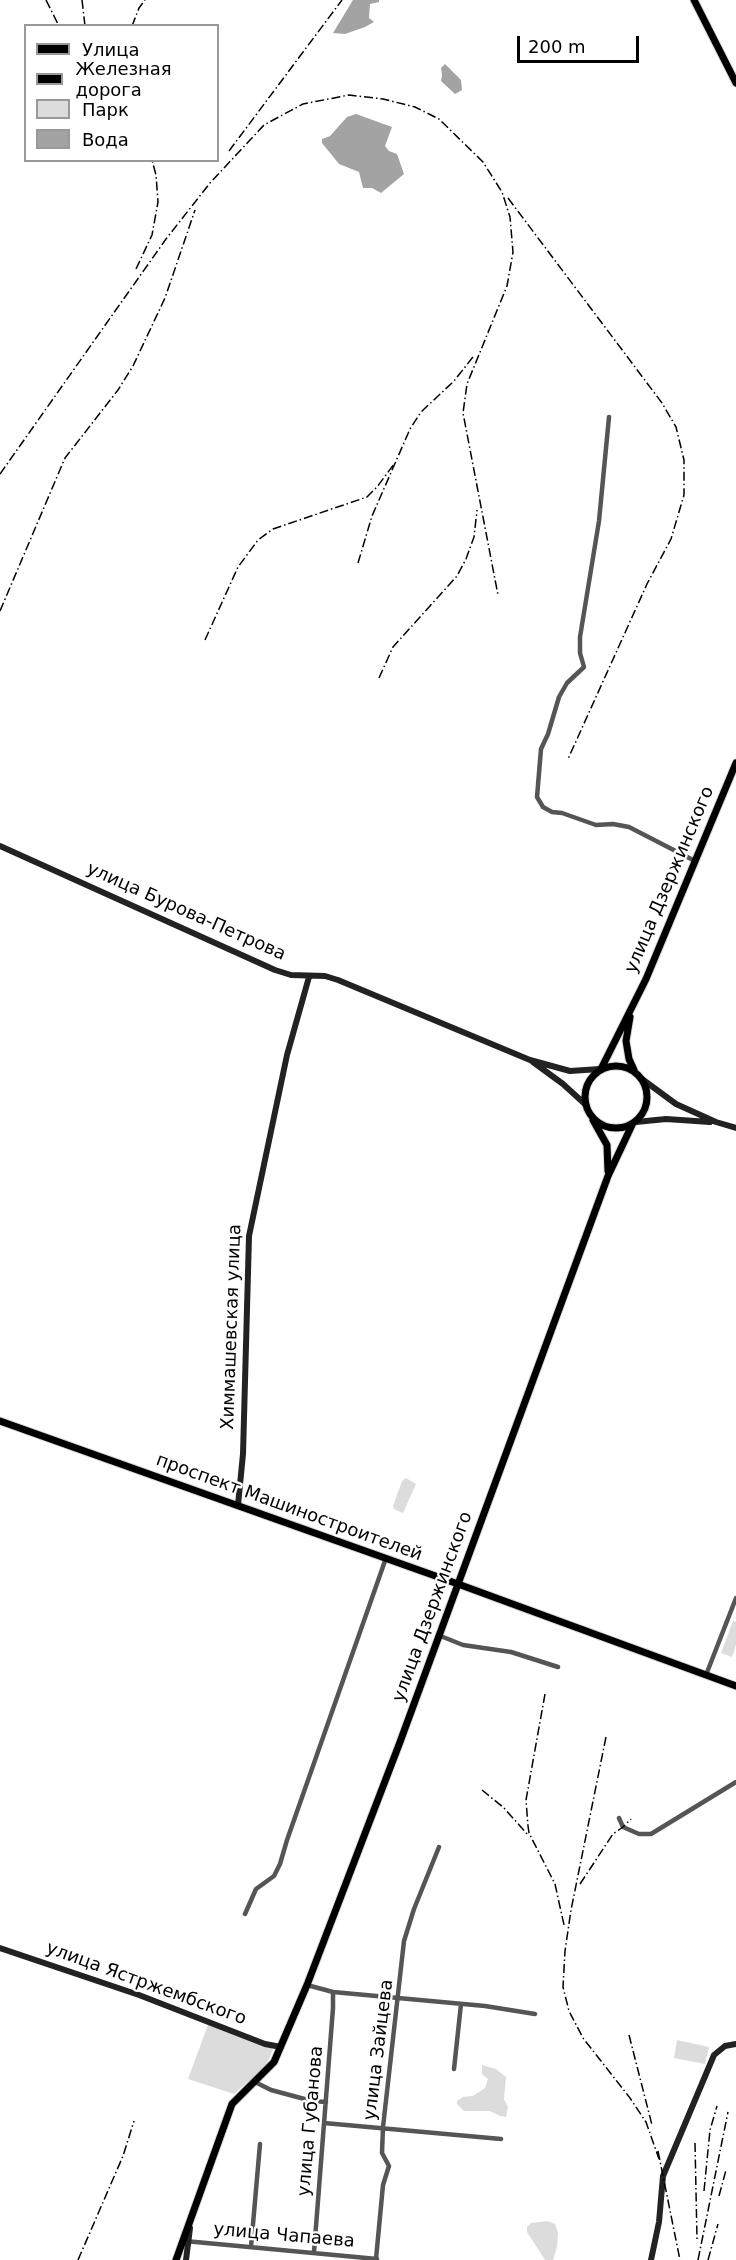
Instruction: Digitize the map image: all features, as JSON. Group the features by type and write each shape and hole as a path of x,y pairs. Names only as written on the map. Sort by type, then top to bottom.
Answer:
{"main road":[{"path":"694,0 736,83"},
{"name":"улица Дзержинского","path":"601,1069 631,1009 736,763"},
{"name":"улица Бурова-Петрова","path":"0,846 260,964 287,974 325,976 338,980 530,1060 570,1071 601,1069"},
{"name":"Химмашевская улица","path":"238,1505 243,1454 249,1236 287,1055 309,976"},
{"name":"улица Дзержинского","path":"631,1009 626,1041 634,1071"},
{"name":"улица Бурова-Петрова","path":"530,1060 563,1084 586,1105"},
{"path":"716,1122 666,1119 609,1127 599,1123 591,1115 586,1105 585,1094 588,1083 601,1069 614,1065 625,1066 676,1104 716,1122 736,1128"},
{"path":"634,1123 647,1103 646,1089 642,1079"},
{"name":"улица Дзержинского","path":"591,1115 607,1145 608,1176"},
{"name":"улица Дзержинского","path":"176,2260 186,2242 190,2223 232,2104 269,2068 281,2047 307,1985 608,1176 634,1123"},
{"name":"проспект Машиностроителей","path":"0,1421 386,1558 736,1686"},
{"name":"улица Ястржембского","path":"0,1948 139,1995 270,2046 281,2047"},
{"path":"651,2260 659,2222 661,2184 672,2154 714,2055 725,2046 736,2044"},
{"path":"186,2242 186,2260"}],"street":[{"path":"609,417 599,521 580,637 580,652 584,667 567,683 540,749 537,797 543,807 552,812 562,813 596,825 613,824 629,828 695,861"},
{"path":"245,1914 256,1889 274,1876 280,1864 297,1809 386,1558"},
{"path":"706,1675 736,1598"},
{"path":"438,1635 463,1645 511,1652 558,1667"},
{"path":"619,1818 623,1827 639,1834 651,1834 736,1782"},
{"name":"улица Зайцева","path":"378,2259 383,2185 389,2166 382,2153 383,2127 406,1932 439,1847"},
{"path":"307,1985 333,1992 485,2006 535,2014"},
{"name":"улица Губанова","path":"314,2252 327,2102 333,1992"},
{"path":"454,2069 461,2004"},
{"path":"255,2082 285,2094 312,2101 327,2102"},
{"path":"324,2122 501,2139"},
{"path":"251,2247 260,2144"},
{"name":"улица Чапаева","path":"186,2242 378,2259"}],"green space":[{"path":"406,1478 416,1484 403,1513 394,1509 393,1506 402,1481"},
{"path":"733,1621 736,1622 736,1645 732,1657 721,1653"},
{"path":"209,2022 273,2049 266,2066 234,2094 188,2079"},
{"path":"677,2040 709,2047 705,2064 674,2058"},
{"path":"482,2065 496,2069 506,2077 504,2099 508,2107 506,2117 490,2111 464,2111 457,2104 457,2101 463,2097 473,2096 485,2088 488,2079 482,2074"},
{"path":"547,2221 555,2224 558,2233 553,2260 545,2260 527,2232 527,2227 531,2223"}],"water":[{"path":"353,0 379,0 379,2 370,4 369,18 374,22 345,34 333,33"},
{"path":"445,64 461,80 462,90 455,94 441,81 441,68"},
{"path":"356,114 392,127 385,146 389,151 397,154 404,174 381,193 372,188 363,188 359,172 339,164 322,143 322,139 330,136 347,117"}],"railway":[{"path":"46,0 58,24"},
{"path":"82,0 85,24"},
{"path":"133,24 145,0"},
{"path":"229,151 342,0"},
{"path":"0,474 166,239 210,183 264,125 303,104 349,95 383,99 415,107 439,119 483,162 502,192 510,217 513,252 507,286 467,384 463,413 498,595"},
{"path":"136,269 152,235 158,202 153,162"},
{"path":"508,198 662,403 676,427 684,460 684,495 671,539 647,584 568,759"},
{"path":"0,611 65,458 118,390 133,366 165,298 195,210"},
{"path":"358,563 372,516 410,429 421,412 454,381 473,357"},
{"path":"205,640 238,567 258,540 273,529 367,497 394,464"},
{"path":"379,678 393,647 457,576 474,537 477,510"},
{"path":"545,1694 526,1800 528,1826 529,1833 555,1884 564,1925"},
{"path":"606,1737 571,1910 563,1987 569,2011 583,2038 646,2122 659,2159"},
{"path":"482,1790 504,1808 529,1836"},
{"path":"580,1884 613,1834 631,1819"},
{"path":"629,2035 652,2125"},
{"path":"704,2191 710,2130 717,2106"},
{"path":"698,2260 728,2112"},
{"path":"78,2260 123,2156 134,2121"},
{"path":"695,2143 697,2239"},
{"path":"658,2151 680,2260"},
{"path":"719,2196 726,2170"},
{"path":"708,2260 718,2224"}]}
